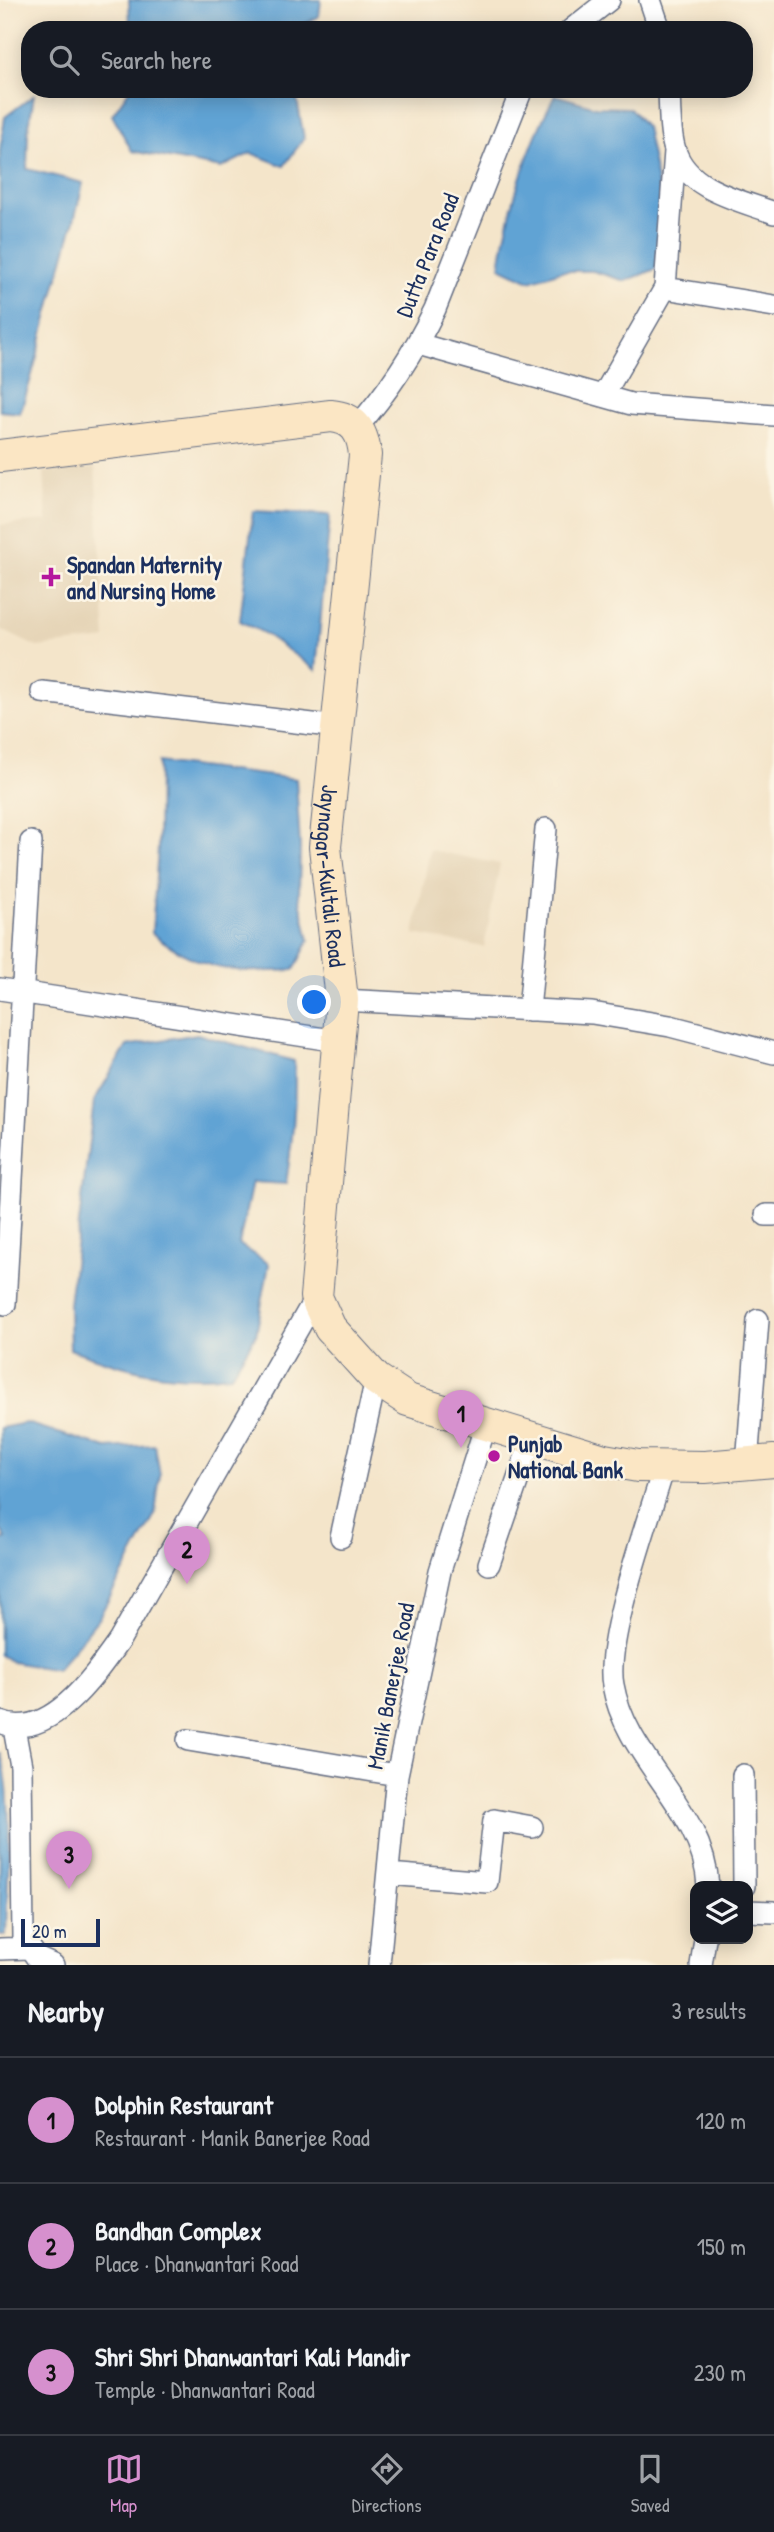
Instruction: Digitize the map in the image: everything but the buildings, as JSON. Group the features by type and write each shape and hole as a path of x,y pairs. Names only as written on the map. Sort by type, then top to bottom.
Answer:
{"main road":[{"path":"0,456 331,416 346,418 357,427"},
{"name":"Jaynagar-Kultali Road","path":"357,427 363,440 365,455 325,847 342,1000 316,1297 330,1328 376,1379 408,1400 604,1460 664,1467 760,1462"}],"street":[{"path":"582,21 609,0"},
{"path":"650,0 657,21"},
{"name":"Dutta Para Road","path":"357,427 383,397 418,344 435,309 518,98"},
{"path":"603,396 665,288 675,151 670,98"},
{"path":"675,151 684,169 703,184 774,213"},
{"path":"665,288 774,306"},
{"path":"418,344 631,404 774,415"},
{"path":"42,692 338,727"},
{"path":"529,1010 546,829"},
{"path":"5,1304 7,1131 23,992 31,842"},
{"path":"0,989 338,1041"},
{"path":"342,1000 592,1013 657,1024 774,1053"},
{"path":"53,1965 37,1958 23,1938 21,1766 7,1725 34,1723 57,1710 93,1678 119,1641 316,1297"},
{"path":"758,1320 760,1462"},
{"path":"341,1537 376,1379"},
{"name":"Manik Banerjee Road","path":"379,1965 397,1775 440,1571 486,1424"},
{"path":"489,1564 532,1438"},
{"path":"664,1467 614,1643 612,1684 624,1718 695,1833 708,1871 708,1881"},
{"path":"188,1740 397,1775"},
{"path":"743,1775 744,1881"},
{"path":"388,1874 487,1882 494,1820 532,1827"},
{"path":"753,1911 774,1912"},
{"path":"701,1965 704,1944"},
{"path":"0,1949 30,1948"}],"shaded area":[{"name":"Spandan Maternity and Nursing Home","path":"95,468 106,639 37,647 0,629 0,525 47,521 44,471"},
{"path":"430,850 500,864 484,947 414,934"}],"water":[{"path":"129,0 321,0 319,16 310,21 130,21"},
{"path":"34,98 28,131 27,169 83,183 20,413 0,411 0,151 5,117"},
{"path":"124,98 297,98 304,138 284,166 251,153 221,168 132,151 112,115"},
{"path":"554,98 565,98 596,107 630,108 646,127 662,205 656,269 625,281 593,271 561,271 530,281 500,267 508,222 535,136"},
{"path":"253,511 330,515 316,670 264,633 240,621"},
{"path":"159,762 296,779 300,847 299,896 309,940 294,970 253,971 218,967 186,955 152,933 158,848"},
{"path":"197,1034 294,1061 295,1077 286,1184 252,1182 239,1244 269,1264 256,1335 231,1375 209,1377 149,1372 110,1363 70,1349 69,1305 94,1101 127,1046"},
{"path":"26,1423 106,1448 155,1445 160,1475 155,1514 98,1619 57,1670 12,1662 0,1655 0,1541 6,1538 0,1529 0,1428"},
{"path":"0,1752 5,1769 9,1815 6,1935 0,1935"}],"place":[{"name":"Spandan Maternity and Nursing Home","path":"51,577"},
{"name":"Dolphin Restaurant","path":"461,1448"},
{"name":"Punjab National Bank","path":"494,1456"},
{"name":"Bandhan Complex","path":"187,1584"},
{"name":"Shri Shri Dhanwantari Kali Mandir","path":"69,1889"}]}
